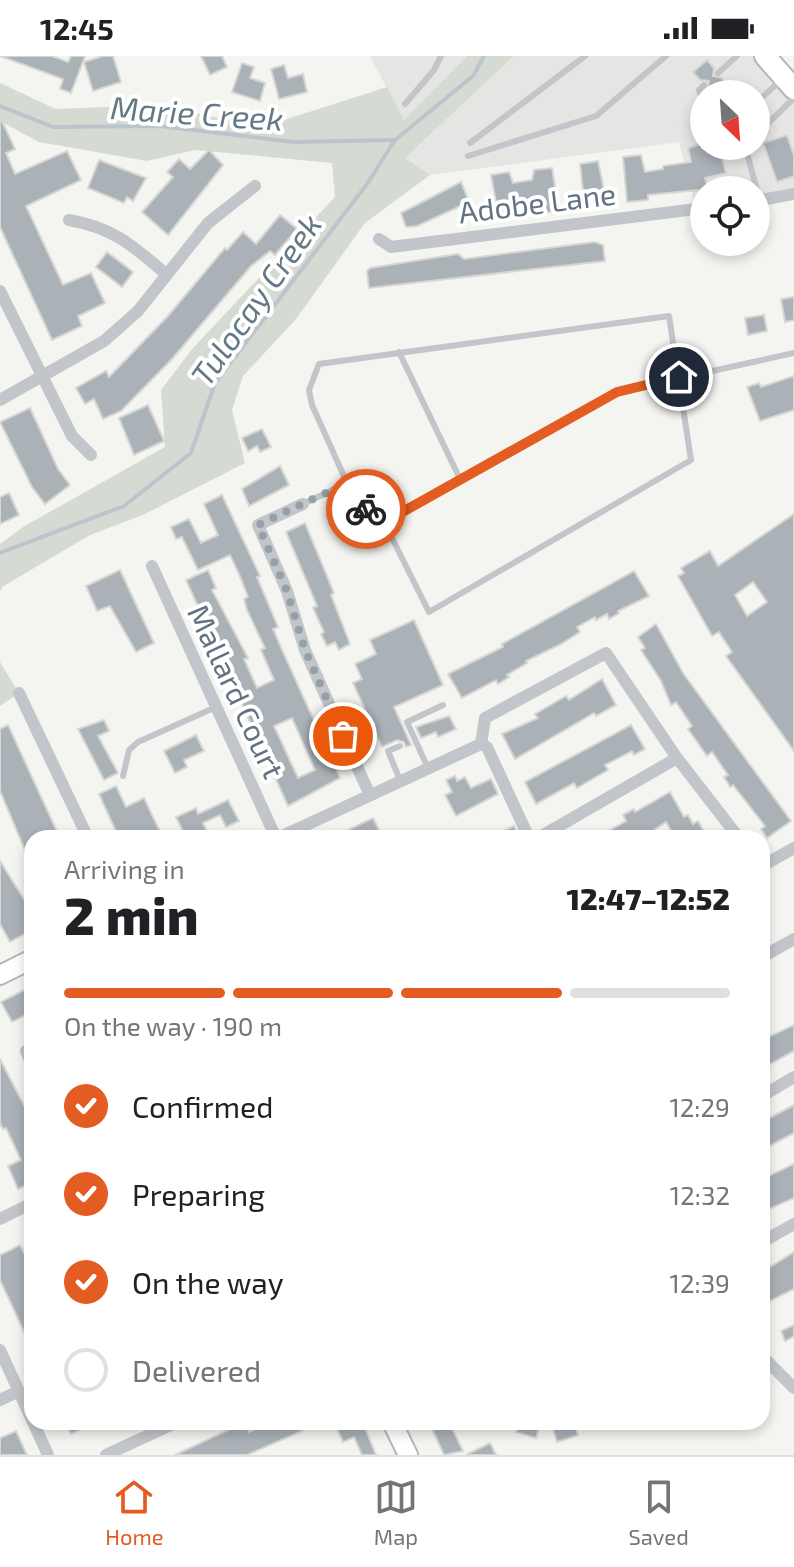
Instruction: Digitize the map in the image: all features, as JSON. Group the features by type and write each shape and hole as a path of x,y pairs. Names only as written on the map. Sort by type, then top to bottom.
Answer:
{"main road":[{"path":"765,56 789,83"}],"street":[{"path":"0,400 104,341 138,311 208,223 255,186"},
{"path":"770,199 793,195"},
{"name":"Adobe Lane","path":"379,239 391,247 690,210"},
{"path":"69,220 94,224 119,235 166,274"},
{"path":"0,291 72,436 91,455"},
{"path":"303,504 258,525 287,591 305,650 369,793"},
{"name":"Mallard Court","path":"152,566 273,830"},
{"path":"481,744 485,718 606,653 677,758 733,830"},
{"path":"19,693 84,830"},
{"path":"293,830 481,744"},
{"path":"481,744 487,747 525,830"},
{"path":"552,830 677,758"},
{"path":"770,862 794,848"},
{"path":"770,952 794,939"},
{"path":"0,975 24,963"},
{"path":"770,1091 794,1077"},
{"path":"0,1219 24,1207"},
{"path":"770,1238 794,1224"},
{"path":"0,1350 24,1403"},
{"path":"770,1364 794,1388"},
{"path":"0,1400 19,1391"},
{"path":"36,1430 48,1455"},
{"path":"106,1455 160,1430"},
{"path":"396,1430 408,1455"}],"lane":[{"path":"405,104 441,56"},
{"path":"470,143 585,56"},
{"path":"468,156 596,116 666,56"},
{"path":"718,73 737,56"},
{"path":"770,95 789,83"},
{"path":"770,121 794,98"},
{"path":"669,316 691,460 429,612 390,534 361,505 347,483 312,405 309,390 319,364 399,352 669,316"},
{"path":"399,352 460,479"},
{"path":"381,524 617,392 794,353"},
{"path":"303,504 347,483"},
{"path":"428,768 412,740 407,722 443,705"},
{"path":"123,776 129,750 138,742 216,707"},
{"path":"400,746 388,751 400,780"}],"shaded area":[{"path":"370,56 467,56 404,121"},
{"path":"467,56 514,56 405,158 430,175 365,223 296,319 243,376 232,410 245,463 143,515 90,535 2,587 0,592 0,544 23,527 165,447 161,390 193,348 335,197 332,163 195,150 147,161 39,142 0,121 0,83 56,109 157,105 238,122 284,120 387,87 404,120"},
{"path":"514,56 752,56 794,103 794,194 770,199 770,176 690,176 690,185 679,142 430,175 404,159"},
{"path":"0,662 19,693 0,706"}],"building":[{"path":"0,56 52,56 68,62 71,56 85,56 71,93 60,89 63,79"},
{"path":"113,56 121,82 93,91 84,62"},
{"path":"201,56 222,56 227,67 210,75"},
{"path":"707,60 714,68 713,76 724,80 700,80 693,72"},
{"path":"242,63 254,67 250,78 265,83 260,101 232,92"},
{"path":"284,65 288,78 303,74 307,92 279,99 271,69"},
{"path":"0,117 15,149 6,153 15,174 67,151 81,180 26,206 63,285 91,273 105,303 78,316 82,326 52,340 0,227"},
{"path":"787,135 794,156 794,176 777,182 769,160 770,141"},
{"path":"209,150 223,165 168,235 142,212 173,177 167,172 179,159 190,169"},
{"path":"641,155 645,172 691,162 723,160 726,173 690,176 690,191 648,195 648,200 627,202 623,157"},
{"path":"99,160 146,178 133,201 127,197 124,203 88,188"},
{"path":"598,161 607,205 585,208 580,164"},
{"path":"552,168 559,211 499,219 491,175 509,172 513,183 532,180 534,170"},
{"path":"461,182 468,199 465,204 417,226 406,227 401,213"},
{"path":"280,215 297,229 275,255 270,251 251,266 172,359 121,411 103,419 94,399 85,404 76,388 106,371 109,377 168,316 225,248 227,250 243,232 256,244"},
{"path":"595,242 603,245 605,261 369,288 367,271 370,268 458,254 464,259"},
{"path":"107,252 133,272 122,287 96,267"},
{"path":"794,297 794,320 785,322 781,299"},
{"path":"764,315 767,331 748,335 745,318"},
{"path":"794,376 794,410 760,421 747,387 759,383 761,387"},
{"path":"148,405 164,441 134,455 119,418"},
{"path":"30,408 58,469 70,485 45,504 32,487 0,422"},
{"path":"262,429 271,447 260,452 257,446 248,451 242,438"},
{"path":"280,466 289,485 249,506 242,489"},
{"path":"9,493 19,515 0,524 0,497"},
{"path":"222,495 260,576 257,577 278,627 273,629 340,778 288,806 186,580 208,570 216,588 212,590 248,658 244,659 257,688 274,680 261,650 265,648 247,610 244,599 248,597 239,574 230,555 198,570 182,537 176,539 171,527 189,519 201,543 218,535 204,504","holes":["292,718 315,770 298,778 274,726"]},
{"path":"794,514 794,751 726,656 732,652 719,632 712,636 678,576 684,573 681,568 710,551 718,566","holes":["753,582 767,602 747,616 735,595"]},
{"path":"305,523 334,593 331,595 350,644 339,650 335,642 327,646 321,634 324,632 313,608 317,606 286,532"},
{"path":"120,570 154,643 136,652 110,606 97,611 86,586"},
{"path":"634,571 649,596 618,611 609,619 607,614 596,620 595,617 577,627 580,632 526,661 498,684 496,680 462,698 448,674 503,647 502,644"},
{"path":"414,620 443,685 394,707 411,745 406,747 404,742 397,740 382,747 353,683 362,679 355,664 376,654 370,640"},
{"path":"656,624 683,673 791,821 770,836 770,830 762,830 765,826 733,785 730,787 724,777 728,775 712,752 707,756 688,729 692,726 676,702 671,705 661,681 641,650 645,648 638,637"},
{"path":"602,679 616,705 596,716 594,713 515,759 502,734 538,718 535,714 566,696 569,700"},
{"path":"449,716 456,729 438,737 436,732 421,738 416,727"},
{"path":"104,720 109,731 98,736 118,773 104,780 78,729"},
{"path":"8,725 56,830 24,830 24,848 0,791 0,729"},
{"path":"631,725 645,749 634,755 632,751 605,765 608,770 577,788 574,783 536,804 525,782"},
{"path":"196,735 204,751 184,760 187,767 175,773 164,751"},
{"path":"455,776 457,781 465,777 471,788 491,779 498,794 456,816 445,795 452,792 446,780"},
{"path":"116,786 126,807 144,798 159,830 115,830 99,794"},
{"path":"670,792 684,817 688,815 693,824 698,821 703,830 670,830 666,822 654,830 610,830 626,821 623,815 634,809 635,812"},
{"path":"228,800 239,821 226,827 220,815 203,823 206,830 182,830 176,817 196,808 198,814"},
{"path":"373,818 379,830 348,830"},
{"path":"0,861 24,899 24,934 10,942 0,924"},
{"path":"24,990 24,1016 12,1022 1,1002"},
{"path":"794,1025 794,1051 770,1064 770,1036"},
{"path":"0,1059 24,1106 24,1186 18,1189 8,1166 21,1160 6,1128 3,1129 0,1123"},
{"path":"794,1105 794,1133 770,1146 770,1118"},
{"path":"794,1164 794,1198 770,1208 770,1175"},
{"path":"20,1245 24,1253 24,1332 0,1280 0,1255"},
{"path":"794,1252 794,1289 770,1301 770,1267"},
{"path":"794,1325 794,1336 785,1341 781,1331"},
{"path":"228,1430 302,1431 247,1455 175,1455"},
{"path":"338,1430 366,1430 376,1455 362,1455 354,1437 343,1442"},
{"path":"433,1430 453,1430 463,1451 444,1455"},
{"path":"517,1430 538,1430 536,1438"},
{"path":"553,1430 576,1430 578,1435 557,1442"},
{"path":"16,1431 27,1455 0,1455 0,1438"},
{"path":"490,1443 496,1455 466,1455"}],"waterway":[{"name":"Tulocay Creek","path":"0,553 124,506 191,453 215,383 367,184 395,140 473,76 484,56"},
{"name":"Marie Creek","path":"0,106 53,127 159,126 293,142 395,140"}],"way so far":[{"path":"343,736 305,650 287,591 258,525 347,483 366,509"}],"route":[{"path":"366,509 381,524 617,392 647,382 679,377"}]}
